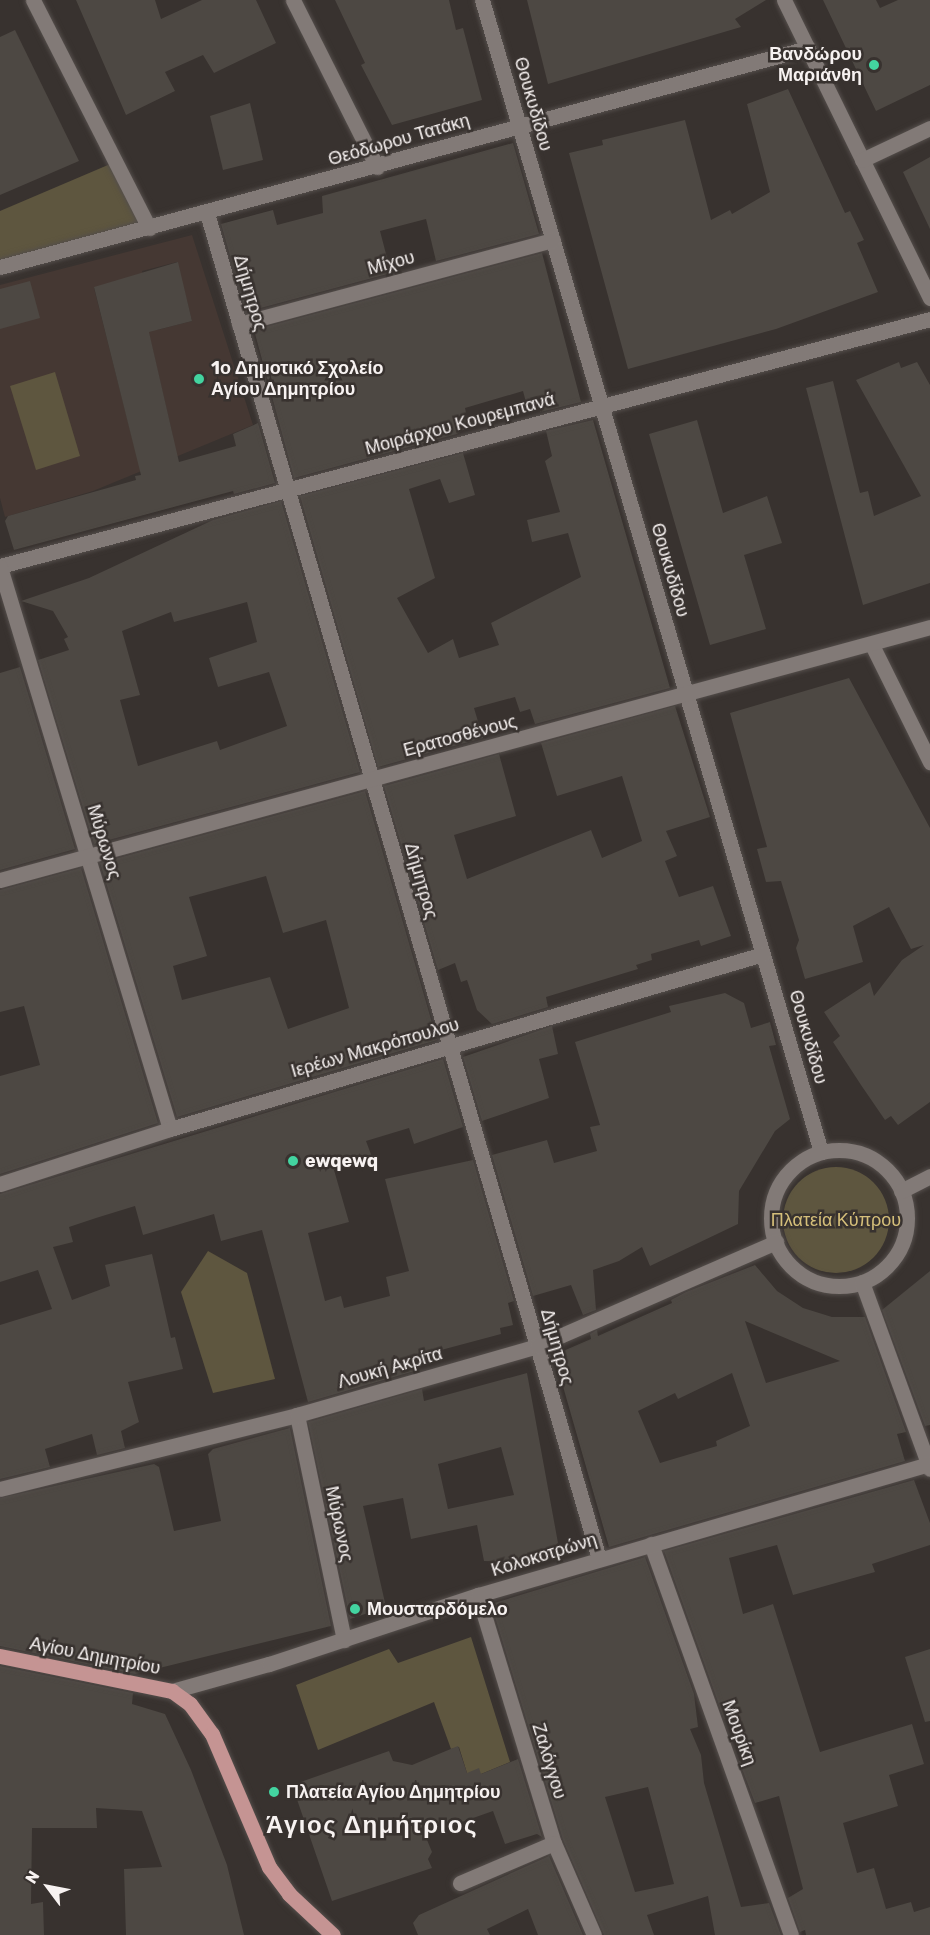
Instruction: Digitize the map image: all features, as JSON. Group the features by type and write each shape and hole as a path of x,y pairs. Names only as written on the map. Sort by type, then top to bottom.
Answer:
{"main road":[{"name":"Αγίου Δημητρίου","path":"0,1656 172,1691 202,1717 212,1734 262,1853 279,1882 329,1934"}],"street":[{"path":"33,0 149,228"},
{"path":"292,0 377,167"},
{"name":"Θουκυδίδου","path":"482,0 821,1152"},
{"path":"784,0 930,298"},
{"name":"Θεόδωρου Τατάκη","path":"0,267 377,167 808,48"},
{"path":"862,160 930,128"},
{"name":"Δήμητρος","path":"207,213 599,1559"},
{"name":"Μίχου","path":"239,324 553,240"},
{"name":"Μοιράρχου Κουρεμπανά","path":"0,567 930,319"},
{"name":"Μύρωνος","path":"0,567 170,1129"},
{"name":"Ερατοσθένους","path":"0,880 872,645 930,627"},
{"path":"872,645 930,762"},
{"name":"Ιερέων Μακρόπουλου","path":"0,1184 170,1129 763,954"},
{"path":"850,1151 866,1156 887,1170 901,1191 906,1218 901,1244 886,1267 862,1282 832,1286 810,1279 791,1266 776,1242 772,1213 780,1185 793,1168 821,1152 850,1151"},
{"path":"901,1191 930,1176"},
{"name":"Λουκή Ακρίτα","path":"0,1489 297,1415 537,1346 776,1242"},
{"path":"862,1282 929,1466"},
{"name":"Μύρωνος","path":"297,1415 344,1640"},
{"name":"Κολοκοτρώνη","path":"172,1691 344,1640 478,1595 599,1559 929,1466"},
{"name":"Μουρίκη","path":"651,1544 791,1935"},
{"name":"Ζαλόγγου","path":"478,1595 554,1843 594,1935"},
{"path":"460,1883 554,1843"}],"shaded area":[{"name":"1ο Δημοτικό Σχολείο Αγίου Δημητρίου","path":"192,235 253,425 93,491 5,517 0,498 0,285","holes":["177,262 192,321 157,330 142,271","136,278 173,437 134,445 94,288"]}],"green space":[{"path":"115,162 149,228 0,267 0,211"},
{"path":"55,372 80,456 36,470 10,386"},
{"name":"Πλατεία Κύπρου","path":"836,1167 856,1171 874,1182 885,1200 889,1220 885,1240 874,1258 856,1269 836,1273 816,1269 798,1258 787,1240 783,1220 787,1200 798,1182 816,1171"},
{"path":"208,1251 247,1273 275,1379 213,1393 181,1292"},
{"path":"471,1637 510,1762 481,1774 467,1773 459,1747 451,1749 434,1702 318,1750 296,1685 389,1649 398,1663"}],"building":[{"path":"76,0 155,0 161,19 202,0 256,0 276,43 214,73 203,55 165,72 175,91 126,115"},
{"path":"335,0 449,0 456,30 463,28 482,100 392,125 361,65 365,63"},
{"path":"527,0 766,0 735,19 741,27 548,84"},
{"path":"823,0 876,0 880,8 898,0 930,0 930,85 876,111"},
{"path":"15,30 79,161 0,195 0,37"},
{"path":"788,89 845,213 850,211 864,240 857,243 878,292 776,329 628,369 569,153 603,145 602,140 685,120 711,220 730,210 732,214 770,192 747,104"},
{"path":"250,103 263,160 223,170 210,116"},
{"path":"513,143 539,234 436,261 426,219 380,231 391,273 246,312 221,224 273,210 277,225 323,213 322,196"},
{"path":"930,157 930,229 903,172"},
{"path":"542,253 581,402 540,412 539,407 528,410 523,391 465,408 469,426 457,434 294,478 254,330"},
{"path":"178,262 192,321 149,332 179,462 236,446 233,434 258,423 275,483 234,494 233,491 14,550 5,521 8,516 136,480 135,476 141,475 94,287"},
{"path":"30,281 40,318 0,329 0,289"},
{"path":"899,362 901,368 917,362 930,385 930,583 863,605 806,388 833,381 860,493 868,491 874,516 921,496 856,380"},
{"path":"593,420 670,688 535,724 530,709 520,712 515,697 474,708 483,738 378,767 300,496 463,453 475,495 449,503 440,479 409,489 435,578 397,598 428,653 453,639 459,658 499,645 491,623 581,577 568,533 532,542 527,520 560,512 545,461 552,456 546,431"},
{"path":"697,420 723,513 767,496 782,543 744,555 766,629 710,645 649,434"},
{"path":"281,501 360,772 94,844 38,660 69,650 64,639 68,637 53,611 21,601 89,578 213,520","holes":["247,602 257,642 209,658 218,687 269,672 287,726 220,750 217,741 138,766 120,700 140,695 122,631 171,612 174,622"]},
{"path":"20,667 75,849 0,870 0,673"},
{"path":"849,678 930,828 930,1102 898,1125 891,1116 885,1120 861,1085 833,1042 840,1036 824,1012 870,982 874,996 902,960 924,945 911,949 889,907 853,926 863,962 805,979 796,948 799,940 781,881 766,882 757,849 767,847 730,713"},
{"path":"675,706 710,817 666,831 677,856 665,861 679,897 713,886 731,936 701,946 699,940 651,954 652,960 636,965 638,969 546,997 548,1007 492,1024 477,1010 467,980 461,982 455,963 438,970 384,786 499,754 516,816 454,835 467,879 591,830 602,858 642,841 622,776 557,796 541,743"},
{"path":"365,791 437,1040 177,1117 100,863","holes":["266,876 283,933 326,920 349,1008 288,1029 270,977 182,1000 173,966 207,956 189,897"]},
{"path":"81,868 158,1123 0,1174 0,1076 40,1065 24,1006 0,1012 0,890"},
{"path":"725,993 744,1003 751,1028 770,1022 776,1045 769,1046 790,1119 775,1131 739,1191 738,1224 650,1266 642,1247 619,1261 593,1270 596,1310 583,1315 571,1285 533,1296 492,1155 547,1140 554,1163 597,1151 590,1127 600,1125 575,1042 671,1012 669,1006"},
{"path":"552,1026 558,1054 539,1059 549,1098 482,1121 463,1057"},
{"path":"443,1059 463,1127 414,1144 409,1128 366,1141 372,1157 334,1170 349,1222 308,1233 325,1301 341,1296 344,1308 390,1296 386,1277 409,1271 385,1179 473,1160 514,1301 508,1303 513,1325 500,1328 501,1334 415,1357 418,1370 308,1402 262,1230 221,1241 214,1214 143,1235 135,1206 69,1227 73,1242 53,1247 72,1300 110,1286 105,1265 152,1254 171,1338 175,1337 183,1369 128,1382 139,1422 121,1431 125,1448 97,1455 92,1434 45,1449 50,1467 0,1479 0,1325 52,1309 38,1270 0,1282 0,1194"},
{"path":"755,1265 777,1291 803,1308 832,1317 865,1317 906,1432 897,1434 905,1461 609,1547 554,1355 591,1339 590,1334 597,1330 598,1336 672,1303 671,1300","holes":["745,1321 840,1361 766,1383","732,1373 750,1426 716,1441 717,1446 660,1463 638,1411 675,1393 678,1399"]},
{"path":"930,1271 930,1425 925,1426 882,1310"},
{"path":"527,1373 558,1543 534,1563 484,1561 477,1525 411,1539 403,1498 363,1506 386,1607 350,1619 308,1422 422,1389 424,1401","holes":["501,1447 514,1495 448,1509 438,1464"]},
{"path":"290,1428 331,1626 135,1674 0,1646 0,1498 154,1464 159,1467 174,1531 221,1521 208,1454 213,1449"},
{"path":"914,1480 930,1523 930,1545 872,1564 875,1572 793,1595 777,1545 729,1558 743,1614 773,1604 820,1752 912,1724 924,1764 889,1775 898,1806 843,1823 857,1873 874,1868 886,1909 911,1902 914,1912 930,1907 930,1935 806,1935 805,1930 800,1932 788,1898 803,1889 779,1796 755,1803 739,1761 745,1759 737,1715 724,1719 664,1551"},
{"path":"645,1557 694,1694 698,1727 690,1729 701,1755 704,1783 741,1907 769,1903 781,1935 715,1935 708,1896 647,1915 654,1935 604,1935 563,1840 491,1604","holes":["648,1787 674,1884 635,1892 605,1797"]},
{"path":"930,1649 930,1721 925,1722 905,1657"},
{"path":"0,1666 133,1693 132,1704 165,1714 191,1770 227,1865 244,1935 126,1935 124,1869 162,1867 142,1811 96,1808 97,1828 32,1828 31,1904 43,1902 44,1935 0,1935"},
{"path":"458,1746 467,1773 479,1768 481,1774 518,1759 542,1837 537,1834 505,1844 493,1811 425,1835 432,1852 428,1859 432,1868 332,1901 292,1785 389,1751 393,1761 412,1765"},
{"path":"549,1856 583,1935 538,1935 528,1909 487,1929 490,1935 418,1935 413,1923 419,1915"}],"place":[{"name":"Βανδώρου Μαριάνθη","path":"874,65"},
{"name":"1ο Δημοτικό Σχολείο Αγίου Δημητρίου","path":"199,379"},
{"name":"ewqewq","path":"293,1161"},
{"name":"Μουσταρδόμελο","path":"355,1609"},
{"name":"Πλατεία Αγίου Δημητρίου","path":"274,1792"}],"district":[{"name":"Άγιος Δημήτριος","path":"372,1826"}]}
